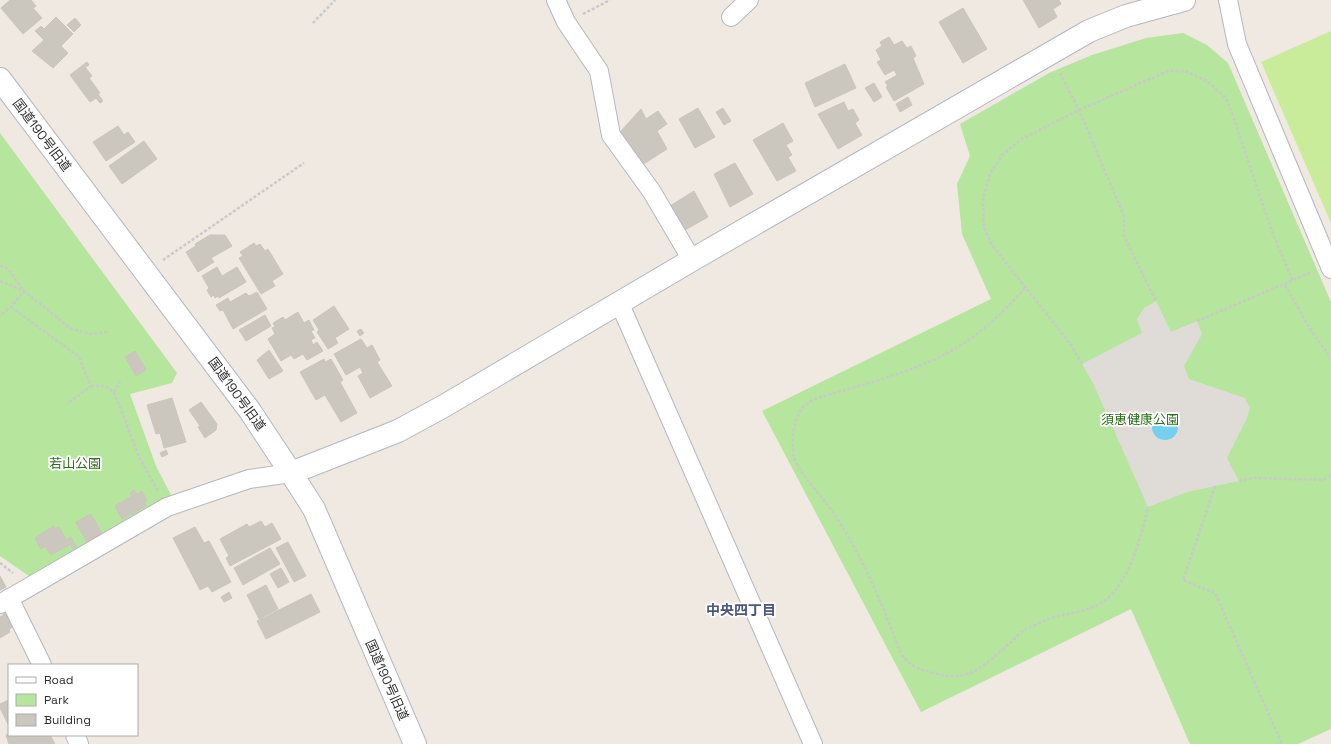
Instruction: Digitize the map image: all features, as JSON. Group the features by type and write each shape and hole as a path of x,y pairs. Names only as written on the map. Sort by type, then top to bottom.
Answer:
{"street":[{"path":"556,0 566,22 599,71 611,135 652,192 692,260"},
{"path":"731,17 749,0"},
{"path":"1228,0 1237,44 1331,269"},
{"path":"41,664 4,601 167,506 249,479 291,473 398,431 485,382 619,302 1050,52 1089,31 1126,16 1173,2"},
{"name":"国道190号旧道","path":"0,79 250,411 314,509 415,744"},
{"path":"619,302 813,744"}],"path":[{"path":"313,23 335,0"},
{"path":"566,22 610,0"},
{"path":"1050,52 1079,110 1124,216 1124,236 1156,301"},
{"path":"1082,364 1071,345 992,245 984,228 983,199 990,174 1002,155 1020,140 1079,110 1168,71 1185,71 1207,81 1225,97 1231,110 1274,237 1293,281 1197,321"},
{"path":"145,272 304,163"},
{"path":"0,266 8,270 24,291 70,328 90,334 108,332"},
{"path":"0,281 24,291"},
{"path":"1284,285 1310,329 1331,358"},
{"path":"1025,288 1001,314 962,345 918,367 812,400 801,409 794,426 792,443 795,458 808,480 835,514 868,574 901,654 910,665 949,678 970,674 1024,631 1048,620 1078,612 1105,600 1118,586 1129,564 1143,533 1148,508"},
{"path":"0,316 11,307 24,291"},
{"path":"11,307 79,357 91,386"},
{"path":"114,392 120,382"},
{"path":"67,404 91,386 105,386 114,392 140,459 167,506"},
{"path":"1239,481 1253,478 1322,480 1331,475"},
{"path":"1215,486 1183,580 1215,593 1282,744"}],"green space":[{"path":"1331,31 1331,223 1261,62"},
{"name":"須恵健康公園","path":"1183,33 1207,45 1228,63 1331,302 1331,729 1298,744 1190,744 1131,609 921,712 762,411 991,299 962,234 957,184 970,156 960,124 1049,73 1092,55 1146,38"},
{"name":"若山公園","path":"0,133 177,373 172,383 130,394 156,466 171,495 29,576 0,556"}],"shaded area":[{"path":"1156,301 1171,332 1197,321 1202,334 1184,366 1189,379 1245,398 1250,408 1247,418 1227,458 1239,481 1187,492 1148,507 1093,383 1082,364 1142,333 1137,319 1144,308"}],"water":[{"path":"1165,414 1174,418 1178,427 1174,436 1165,440 1156,436 1152,427 1156,418"}],"building":[{"path":"10,0 31,0 36,6 33,8 42,18 23,34 1,8"},
{"path":"1023,0 1059,0 1061,4 1053,9 1057,17 1039,28"},
{"path":"963,8 987,49 963,63 939,22"},
{"path":"56,17 73,34 61,46 68,53 53,68 32,51 44,40 35,31 41,26 44,29"},
{"path":"75,18 81,25 74,32 67,25"},
{"path":"889,37 894,45 902,41 907,48 911,46 916,56 913,58 924,84 894,101 886,87 888,86 885,82 897,75 894,70 885,75 877,62 881,60 876,50 882,46 880,42"},
{"path":"87,62 89,65 85,67 92,76 89,78 100,93 98,94 103,101 100,103 96,98 90,102 70,75"},
{"path":"845,64 856,88 815,107 805,83"},
{"path":"874,83 882,97 874,102 865,88"},
{"path":"908,97 912,105 900,112 896,104"},
{"path":"844,102 848,111 853,109 859,120 855,123 862,135 838,149 818,114"},
{"path":"698,108 715,137 695,148 679,119"},
{"path":"723,108 731,121 724,125 716,112"},
{"path":"641,109 646,119 658,111 667,124 657,131 667,149 639,167 620,132"},
{"path":"783,123 793,141 786,145 792,155 788,157 796,171 777,181 753,140"},
{"path":"118,126 124,135 128,132 135,142 106,161 93,142"},
{"path":"144,141 157,159 122,184 109,166"},
{"path":"735,163 753,194 730,207 714,174"},
{"path":"694,191 708,217 685,230 670,206"},
{"path":"210,235 225,235 232,246 211,258 214,262 198,272 186,252 196,246 195,244"},
{"path":"254,243 256,246 260,244 265,251 268,249 283,274 272,281 275,286 261,294 239,258 243,256 240,252"},
{"path":"217,267 222,276 237,267 246,282 219,298 218,296 215,298 214,295 211,297 207,290 209,288 202,276"},
{"path":"257,292 267,309 233,329 223,310 220,311 216,305 228,298 230,302 246,293 249,296"},
{"path":"334,306 349,329 335,338 338,343 328,349 317,332 319,330 313,320"},
{"path":"298,312 304,323 309,320 314,330 311,331 315,338 311,340 313,345 317,342 323,351 307,360 303,354 294,359 291,355 281,361 268,339 275,334 272,328 275,327 273,323 283,317 285,320"},
{"path":"265,315 271,326 246,341 239,330"},
{"path":"361,329 364,333 360,336 357,331"},
{"path":"361,339 367,348 372,345 380,360 377,362 392,386 370,398 358,376 363,373 360,367 346,375 334,354"},
{"path":"269,350 283,371 269,379 257,360"},
{"path":"135,351 146,370 136,376 125,357"},
{"path":"324,359 325,362 331,359 343,380 340,382 357,413 341,422 325,395 316,400 300,372"},
{"path":"172,398 186,442 164,448 160,433 156,434 147,405"},
{"path":"201,402 217,424 216,430 205,438 198,427 200,426 189,410"},
{"path":"166,450 168,454 162,457 160,453"},
{"path":"134,490 137,494 142,491 147,501 144,502 146,506 122,519 115,506 132,496 130,493"},
{"path":"91,514 102,534 87,543 76,522"},
{"path":"261,521 265,527 272,523 281,539 230,566 226,558 229,556 220,539 247,524 249,527"},
{"path":"54,526 55,529 59,527 69,545 51,555 45,546 41,549 35,538"},
{"path":"195,527 204,543 209,541 231,582 212,592 208,586 200,590 173,538"},
{"path":"71,537 76,547 73,549 67,539"},
{"path":"288,542 306,576 294,582 276,548"},
{"path":"270,548 280,564 243,585 234,568"},
{"path":"281,568 289,582 278,588 270,574"},
{"path":"0,576 6,587 0,590"},
{"path":"266,585 278,609 259,619 247,595"},
{"path":"229,592 232,598 224,602 221,597"},
{"path":"311,594 320,612 266,639 257,621"},
{"path":"7,612 15,625 9,629 10,632 0,638 0,617"},
{"path":"8,700 8,724 0,708 0,704"},
{"path":"6,735 51,736 55,744 9,744"}],"district":[{"name":"中央四丁目","path":"741,610"}]}
